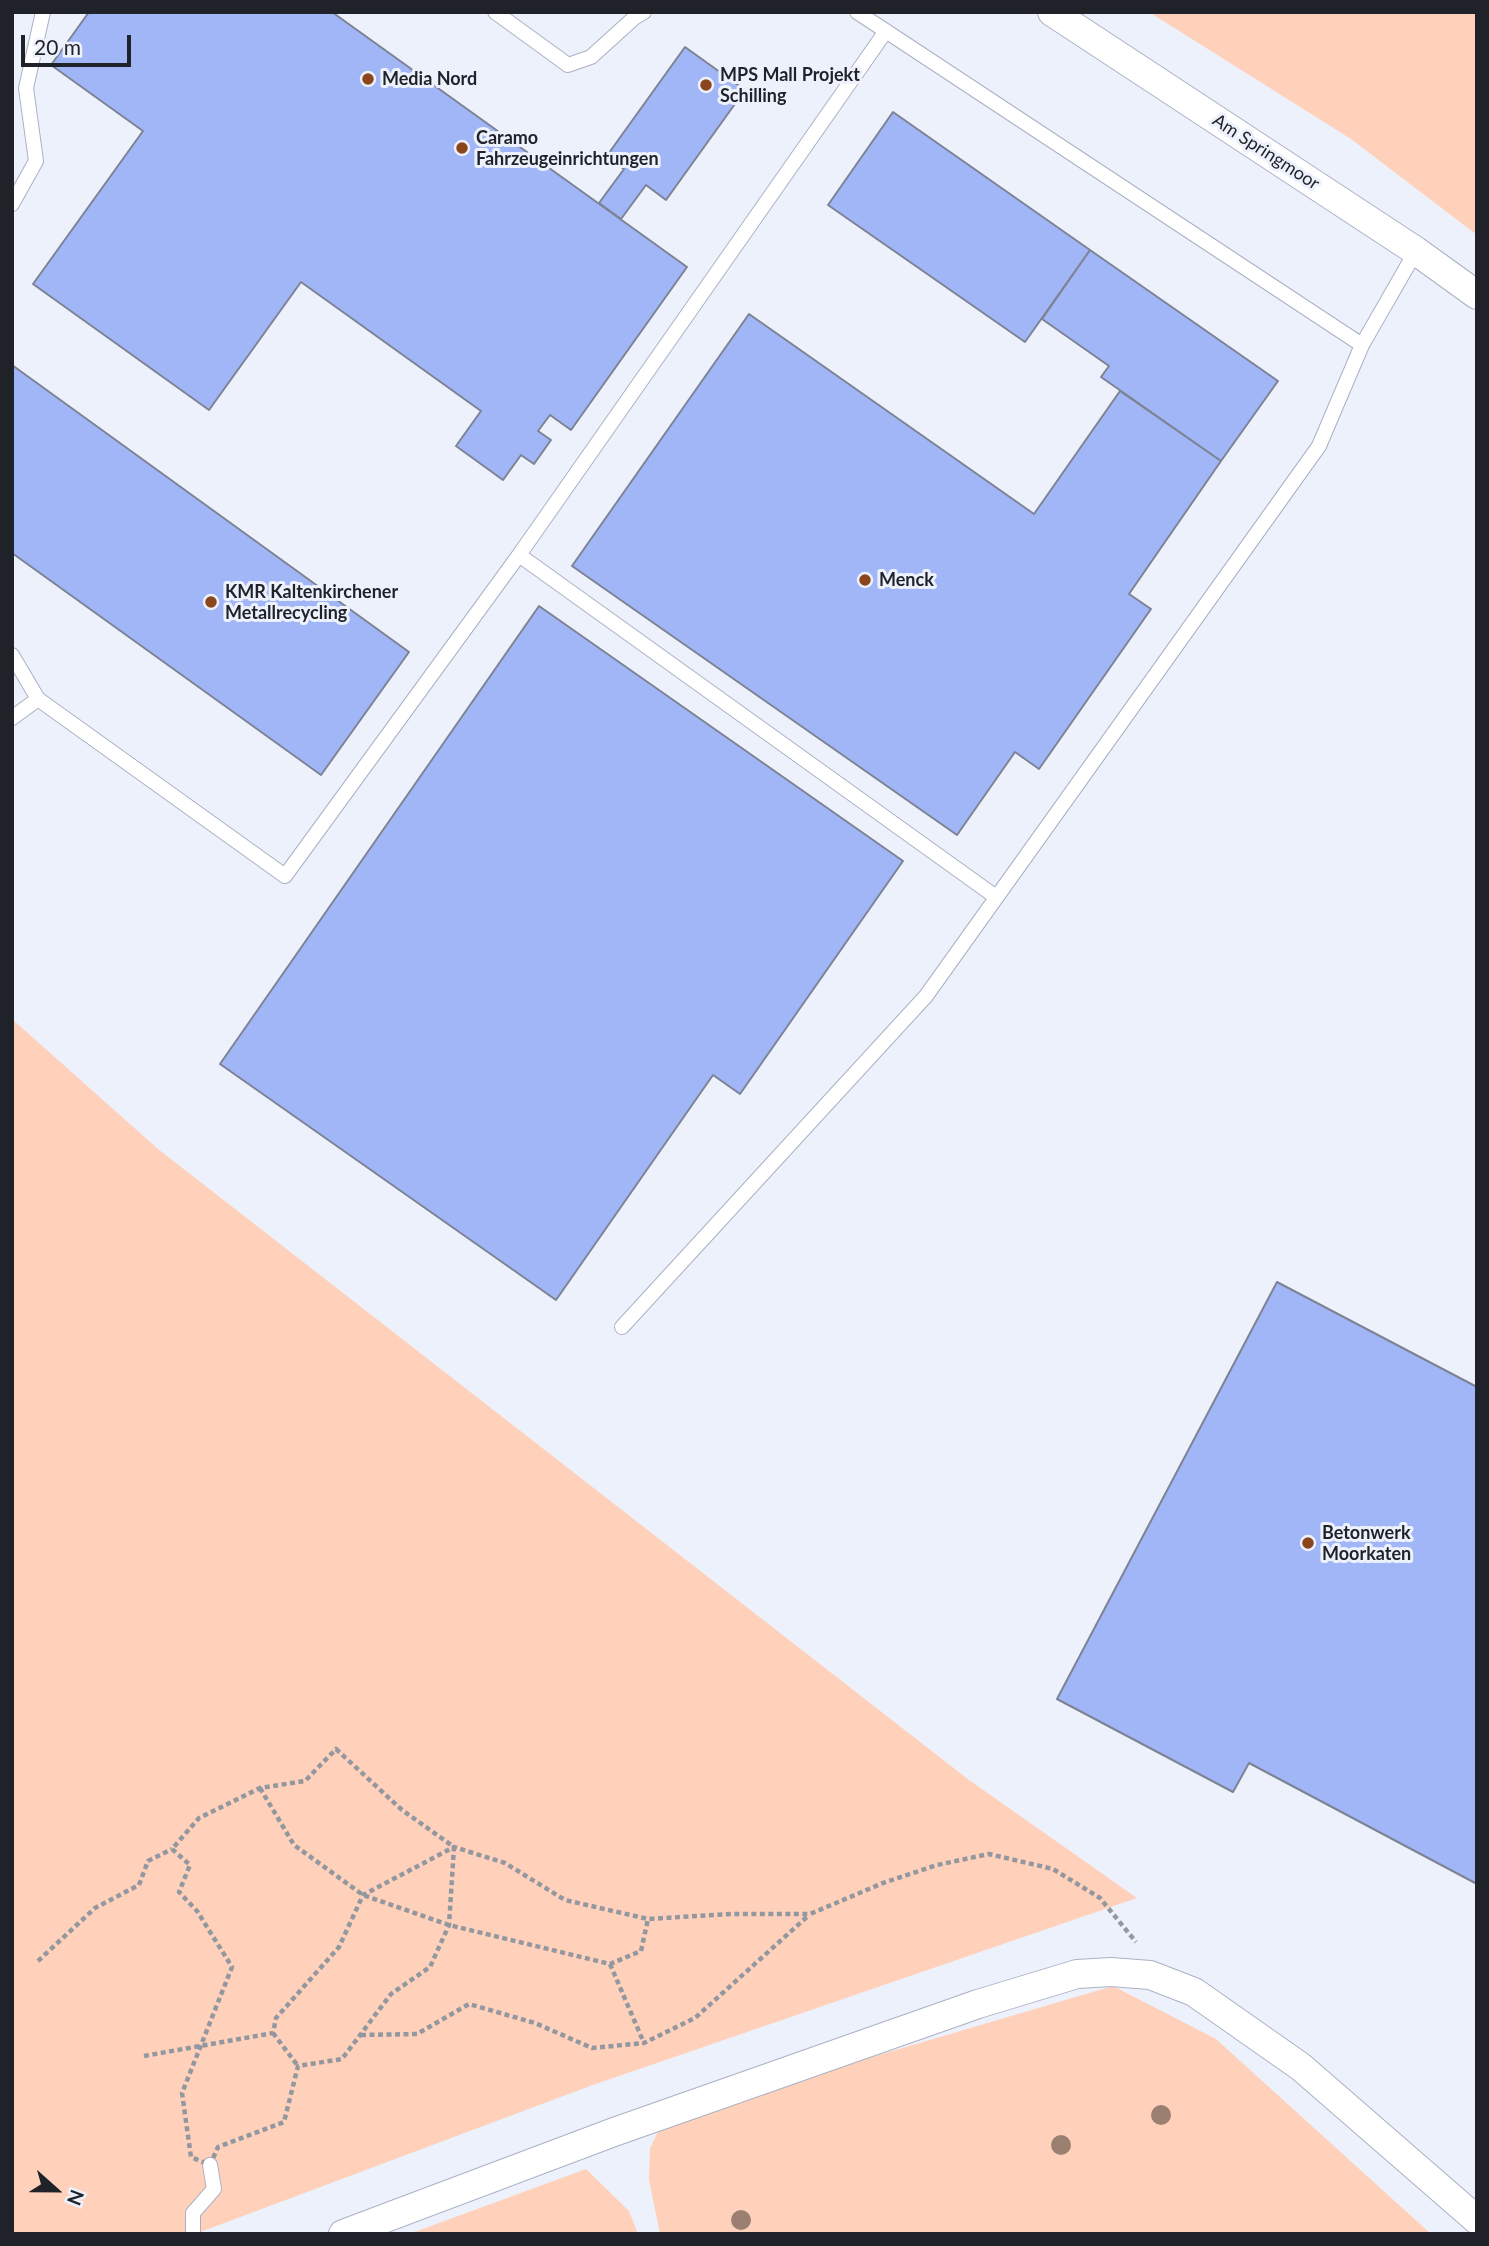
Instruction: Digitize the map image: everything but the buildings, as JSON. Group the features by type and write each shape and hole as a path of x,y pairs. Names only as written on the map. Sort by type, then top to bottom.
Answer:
{"street":[{"name":"Am Springmoor","path":"1052,12 1416,251 1477,295"},
{"path":"343,2234 614,2132 978,2004 1077,1973 1111,1972 1150,1975 1194,1992 1301,2067 1477,2220"}],"lane":[{"path":"12,204 36,161 26,88 43,12"},
{"path":"495,12 568,65 592,57 644,12"},
{"path":"858,12 1362,345"},
{"path":"12,655 38,699 285,876 519,555 886,31"},
{"path":"622,1327 926,996 1319,446 1362,345 1416,251"},
{"path":"519,555 996,897"},
{"path":"12,718 38,699"},
{"path":"193,2234 193,2213 214,2189 210,2165"}],"path":[{"path":"38,1961 95,1909 139,1885 148,1861 172,1849 200,1818 260,1788 305,1781 336,1749 402,1810 454,1847 505,1863 565,1900 648,1919 731,1914 810,1914"},
{"path":"260,1788 293,1845 363,1895 449,1925 610,1964 641,1951 648,1919"},
{"path":"299,2066 273,2033 276,2018 339,1947 363,1895 454,1847"},
{"path":"299,2066 342,2059 391,1994 430,1967 449,1925 454,1847"},
{"path":"172,1849 190,1866 179,1892 197,1911 232,1967 182,2093 191,2157 210,2165 218,2147 284,2122 299,2066"},
{"path":"360,2035 417,2034 469,2004 535,2023 592,2048 644,2043 695,2018 810,1914 904,1876 937,1865 989,1854 1053,1869 1100,1898 1135,1940 1150,1975"},
{"path":"610,1964 644,2043"},
{"path":"144,2056 273,2033"}],"shaded area":[{"path":"1149,12 1477,12 1477,235 1351,139"},
{"path":"12,1019 158,1149 969,1780 1137,1898 590,2086 195,2234 12,2234"},
{"path":"1113,1986 1216,2039 1431,2234 660,2234 649,2180 650,2148 665,2118"},
{"path":"586,2169 629,2211 638,2234 409,2234"}],"place":[{"name":"Media Nord","path":"368,79"},
{"name":"MPS Mall Projekt Schilling","path":"706,85"},
{"name":"Caramo Fahrzeugeinrichtungen","path":"462,148"},
{"name":"Menck","path":"865,580"},
{"name":"KMR Kaltenkirchener Metallrecycling","path":"211,602"},
{"name":"Betonwerk Moorkaten","path":"1308,1543"}]}
